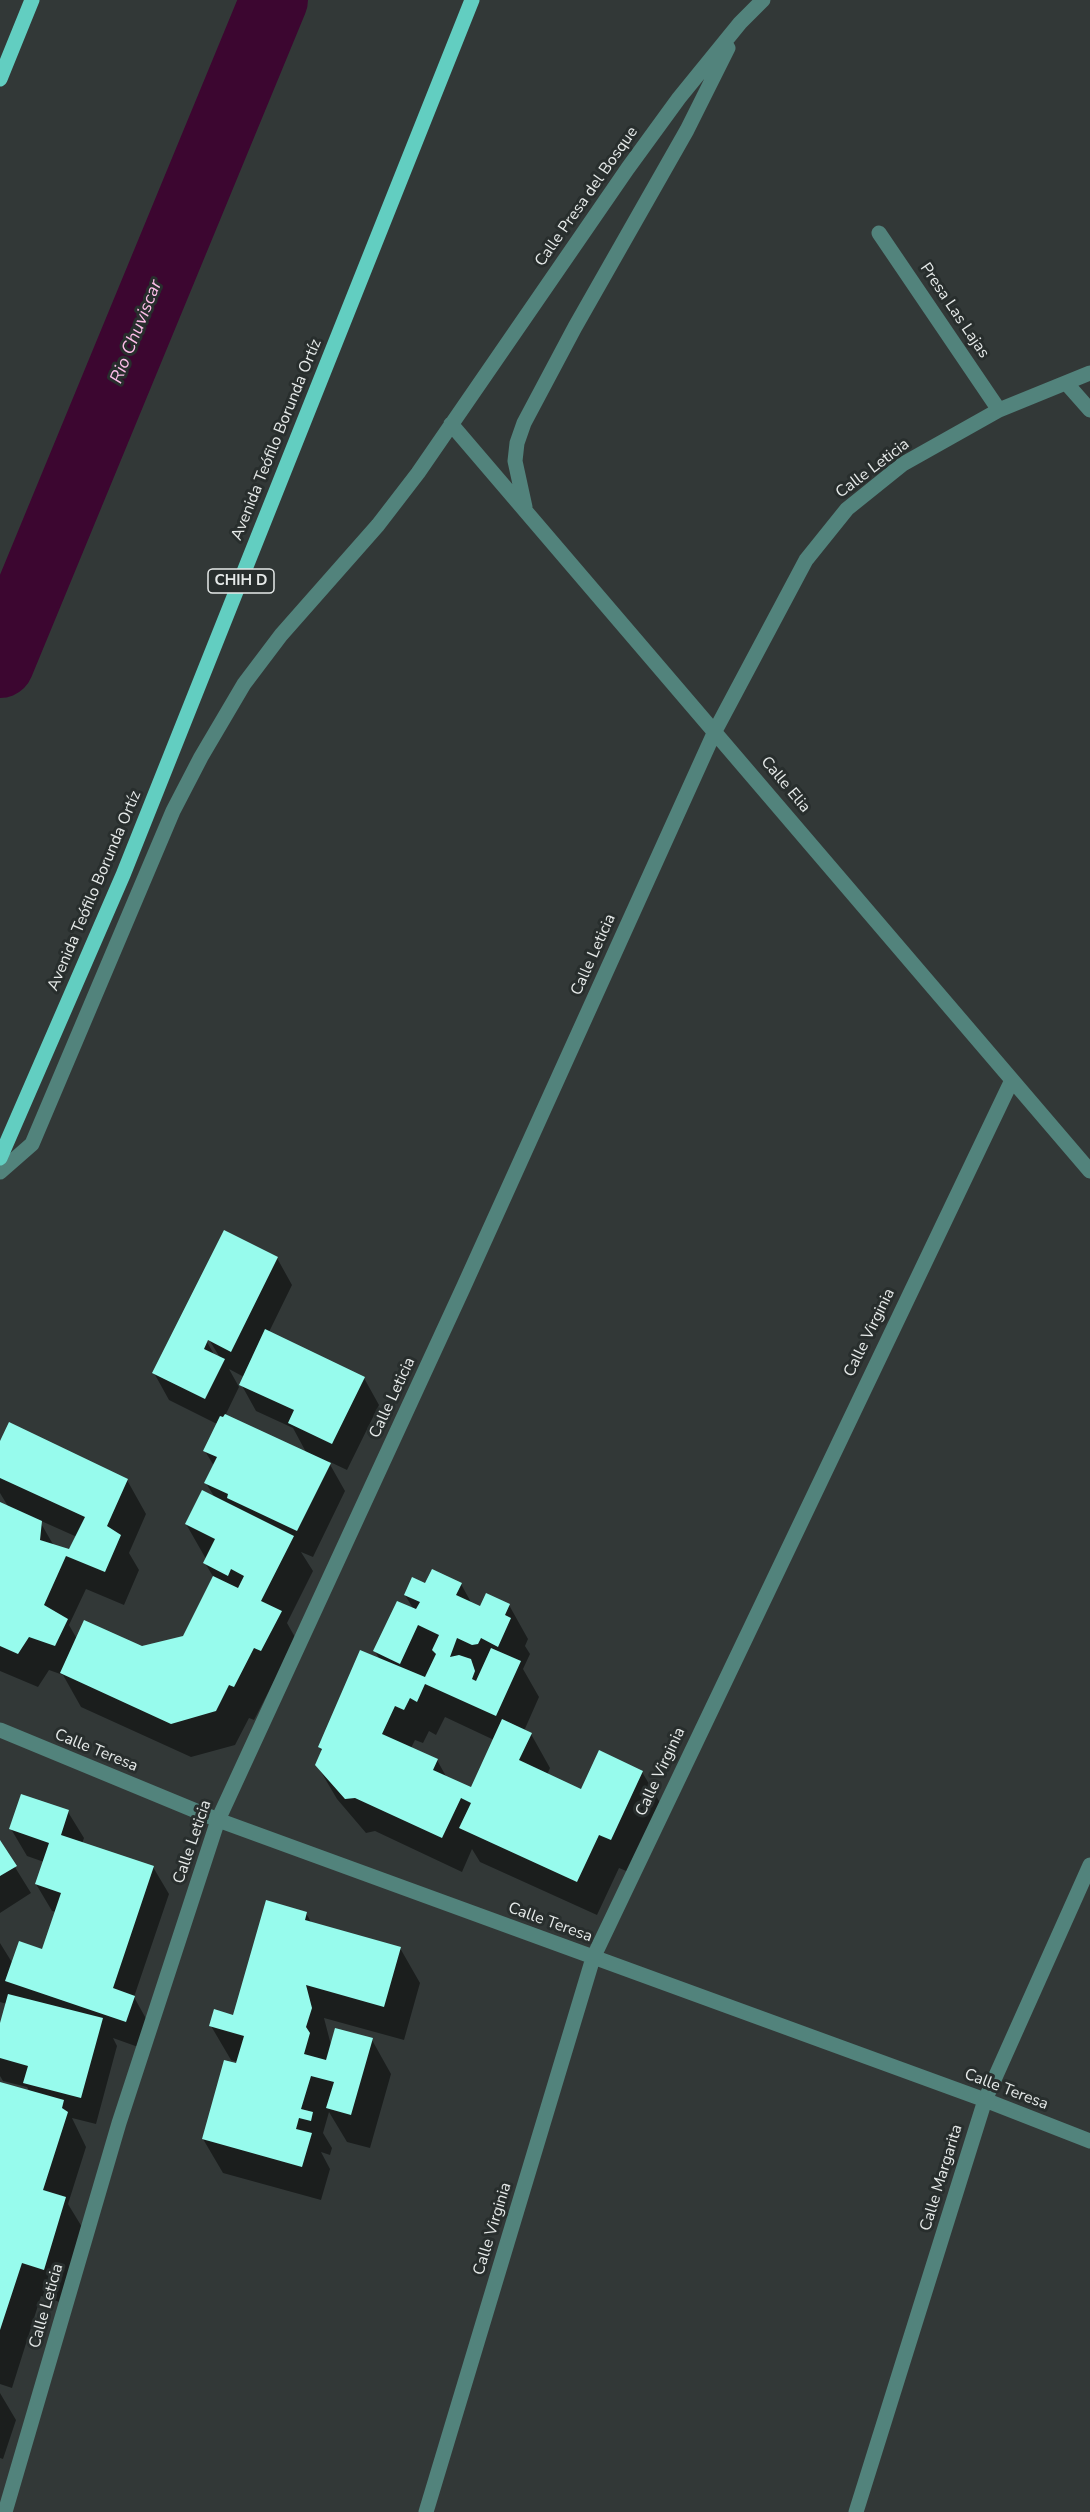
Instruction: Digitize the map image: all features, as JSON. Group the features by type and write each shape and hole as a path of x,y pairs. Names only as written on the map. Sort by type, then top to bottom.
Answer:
{"main road":[{"path":"0,79 32,0"},
{"name":"Avenida Teófilo Borunda Ortíz","path":"0,1158 123,875 472,0"}],"street":[{"name":"Calle Presa del Bosque","path":"0,1172 32,1144 174,811 201,757 244,684 281,635 378,525 679,98 740,23 764,0"},
{"path":"525,510 515,461 517,443 524,423 575,327 687,130 740,23"},
{"name":"Presa Las Lajas","path":"879,233 999,410"},
{"name":"Calle Leticia","path":"5,2512 119,2123 218,1820 460,1297 715,731 806,560 847,509 903,464 999,410 1090,373"},
{"path":"1067,384 1090,410"},
{"name":"Calle Elia","path":"451,424 1090,1171"},
{"name":"Calle Virginia","path":"426,2512 593,1958 1012,1080"},
{"name":"Calle Teresa","path":"0,1730 218,1820 985,2100 1090,2141"},
{"name":"Calle Margarita","path":"856,2512 985,2100 1090,1865"}],"building":[{"path":"224,1230 278,1257 231,1352 208,1340 204,1349 225,1359 205,1399 152,1373"},
{"path":"265,1329 365,1377 332,1444 288,1423 294,1410 239,1385"},
{"path":"225,1414 331,1463 297,1531 227,1498 228,1494 204,1483 217,1457 203,1451 220,1416 223,1417"},
{"path":"9,1422 128,1479 107,1526 121,1535 105,1572 66,1556 44,1605 68,1619 55,1646 29,1637 18,1654 0,1646 0,1502 42,1521 40,1540 69,1549 85,1517 0,1478 0,1441"},
{"path":"202,1490 294,1536 261,1601 282,1611 261,1651 254,1648 234,1687 229,1685 216,1711 171,1724 60,1673 84,1620 142,1646 183,1636 213,1576 238,1588 244,1576 231,1569 228,1576 203,1563 215,1539 185,1524"},
{"path":"432,1569 462,1583 456,1595 480,1606 486,1593 510,1604 505,1615 511,1618 498,1647 481,1638 478,1644 472,1645 457,1638 450,1657 459,1655 471,1659 475,1671 472,1679 476,1681 491,1648 521,1661 496,1716 425,1684 417,1702 410,1698 404,1710 395,1706 382,1734 438,1759 433,1770 471,1787 502,1719 532,1733 519,1760 581,1789 599,1750 643,1771 611,1840 599,1835 577,1882 459,1828 471,1803 461,1798 442,1838 355,1798 345,1799 315,1765 322,1749 318,1747 360,1650 425,1677 436,1654 432,1650 439,1635 418,1625 400,1664 373,1651 397,1601 416,1609 420,1602 404,1595 412,1577 425,1583"},
{"path":"21,1794 69,1810 61,1835 154,1866 113,1988 135,1996 126,2022 5,1981 19,1941 42,1949 61,1893 35,1884 49,1843 9,1829"},
{"path":"0,1840 17,1866 0,1876"},
{"path":"266,1900 307,1912 305,1920 401,1947 384,2007 306,1985 312,2008 306,2027 310,2033 304,2054 326,2060 335,2028 373,2038 351,2115 326,2108 334,2082 311,2076 301,2109 313,2112 311,2121 299,2118 296,2129 312,2133 302,2167 202,2139 224,2060 236,2063 244,2036 209,2026 214,2009 233,2015"},
{"path":"8,1994 103,2018 81,2098 23,2083 28,2066 0,2058 0,2023"},
{"path":"0,2082 64,2100 62,2108 68,2112 43,2190 66,2197 44,2270 22,2263 0,2330"}],"waterway":[{"name":"Rio Chuviscar","path":"0,664 274,0"}]}
